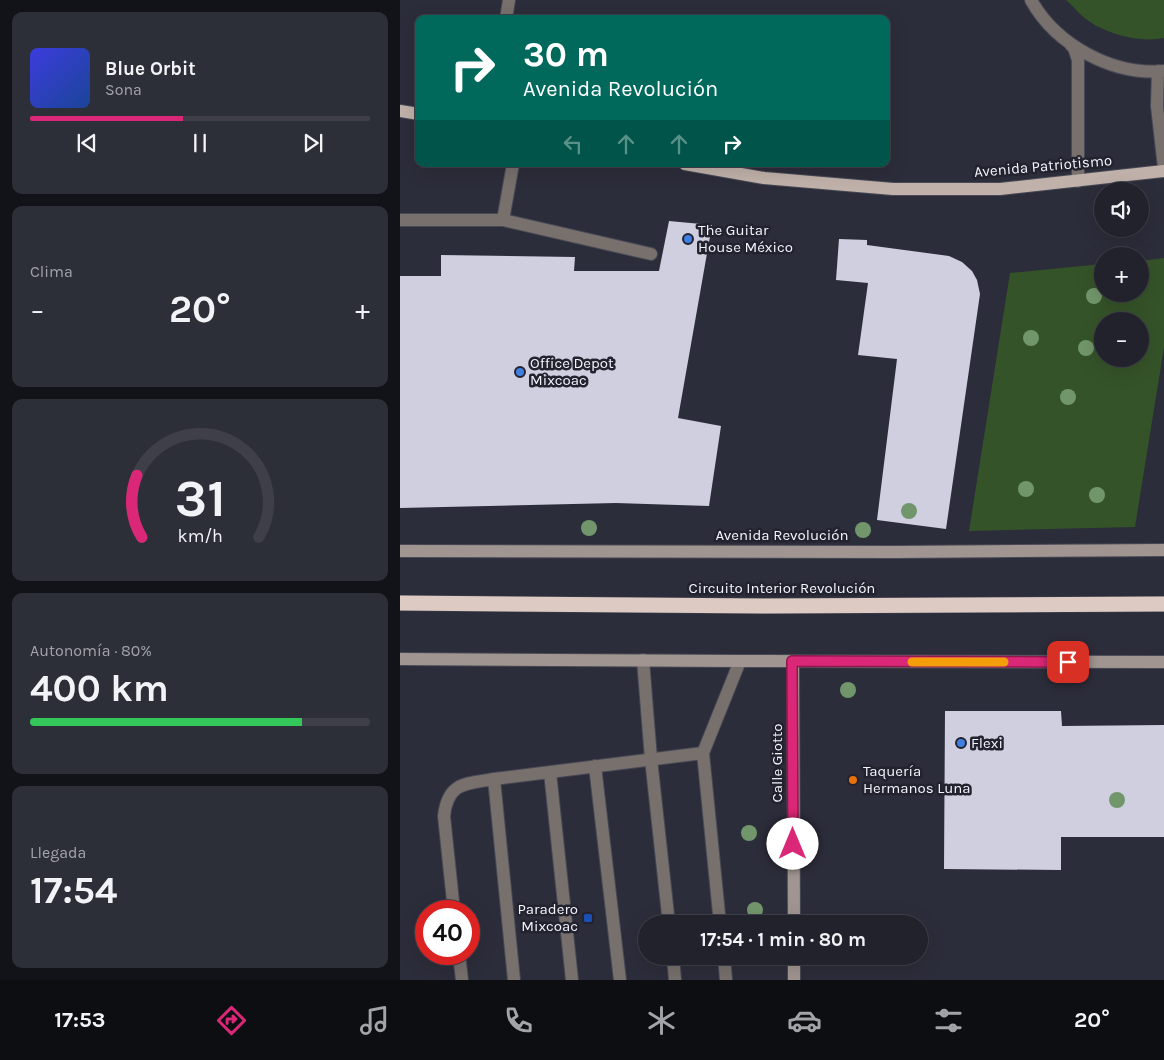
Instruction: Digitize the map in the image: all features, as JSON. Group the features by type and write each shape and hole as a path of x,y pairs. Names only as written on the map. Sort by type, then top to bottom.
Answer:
{"highway":[{"name":"Circuito Interior Revolución","path":"400,603 756,606 1164,604"}],"main road":[{"path":"400,111 415,113"},
{"name":"Avenida Patriotismo","path":"703,167 764,178 892,189 1000,189 1164,170"},
{"name":"Avenida Revolución","path":"400,550 897,552 1164,550"},
{"path":"400,658 1164,662"},
{"name":"Calle Giotto","path":"792,661 794,915"},
{"path":"794,965 794,980"}],"street":[{"path":"507,15 509,0"},
{"path":"1031,0 1047,22 1074,48 1078,60 1078,181"},
{"path":"1065,40 1091,56 1119,66 1161,71 1158,106 1164,170"},
{"path":"502,220 512,167"},
{"path":"400,220 502,220 651,254"},
{"path":"643,660 651,759 668,915"},
{"path":"719,915 703,753 740,661"},
{"path":"453,900 444,816 446,800 456,788 468,783 494,779 703,753"},
{"path":"595,766 620,980"},
{"path":"550,772 572,980"},
{"path":"494,779 514,980"},
{"path":"460,965 462,980"},
{"path":"674,965 675,980"},
{"path":"725,965 726,980"}],"green space":[{"path":"1066,0 1164,0 1164,38 1144,39 1113,33 1086,19"},
{"path":"1164,258 1164,347 1135,527 969,531 1010,273 1094,265 1094,302 1149,302 1149,260"}],"building":[{"name":"Office Depot Mixcoac","path":"669,221 712,225 678,418 721,426 709,506 616,503 400,508 400,276 441,276 441,255 575,257 574,271 659,271"},
{"path":"839,239 867,240 867,245 949,256 962,262 972,271 977,280 980,294 946,529 877,520 897,359 858,355 868,283 836,280"},
{"path":"945,711 1061,711 1062,726 1164,725 1164,837 1061,837 1061,870 944,869"}],"slow traffic":[{"path":"912,662 1004,662"}],"place":[{"name":"The Guitar House México","path":"688,239"},
{"name":"Office Depot Mixcoac","path":"520,372"},
{"name":"Flexi","path":"961,743"},
{"name":"Taquería Hermanos Luna","path":"853,780"},
{"name":"Paradero Mixcoac","path":"588,918"}],"route":[{"path":"793,844 792,661 1068,662"}]}
